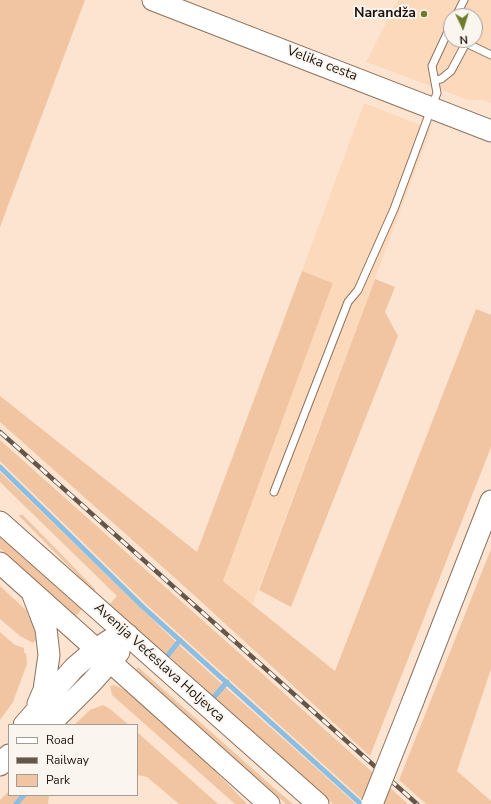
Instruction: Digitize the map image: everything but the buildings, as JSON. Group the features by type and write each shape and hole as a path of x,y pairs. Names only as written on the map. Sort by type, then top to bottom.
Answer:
{"main road":[{"name":"Velika cesta","path":"153,0 491,131"},
{"path":"372,804 491,500"},
{"name":"Avenija Većeslava Holjevca","path":"0,522 318,804"},
{"path":"0,563 269,804"},
{"path":"31,591 46,629 49,655 44,690 36,720"},
{"path":"36,720 103,655 128,635"},
{"path":"0,765 8,755"}],"lane":[{"path":"274,492 348,302 358,290 394,209 432,107 436,93 432,66 443,42"},
{"path":"435,80 441,79 451,71 466,43 491,55"}],"shaded area":[{"path":"398,0 491,0 491,103 484,100 468,100 366,62"},
{"path":"364,103 431,129 252,606 223,581 333,283 302,271"}],"green space":[{"path":"0,0 85,0 0,227"},
{"path":"302,271 333,283 223,581 335,671 476,309 491,315 491,447 370,756 185,587 0,422 0,396 197,552"},
{"path":"375,279 395,287 385,312 398,336 291,607 259,590"},
{"path":"0,440 408,804 367,804 146,604 0,461"},
{"path":"0,472 177,643 166,655 109,605 117,596 0,482"},
{"path":"18,515 23,515 95,589 94,592"},
{"path":"0,536 82,609 76,616 0,549"},
{"path":"491,549 491,669 457,771 491,801 491,804 426,804 399,780"},
{"path":"0,586 27,611 28,616 30,615 40,636 33,643 20,636 0,619"},
{"path":"0,632 15,645 24,648 27,664 13,702 0,720"},
{"path":"178,644 223,685 213,696 169,656"},
{"path":"138,667 293,804 286,804 137,671 136,669"},
{"path":"114,685 127,691 200,755 247,804 235,804 112,695 110,686"},
{"path":"224,686 356,804 333,804 218,701 215,697"},
{"path":"103,705 128,724 75,724 90,710"},
{"path":"138,733 218,804 179,804 147,777 138,775"},
{"path":"8,792 8,796 49,796 48,804 0,804 0,800"}],"waterway":[{"path":"0,467 143,607 361,804"},
{"path":"168,655 180,640"},
{"path":"214,697 227,682"},
{"path":"16,804 23,796"}],"railway":[{"path":"0,432 417,804"}],"place":[{"name":"Narandža","path":"424,14"}]}
